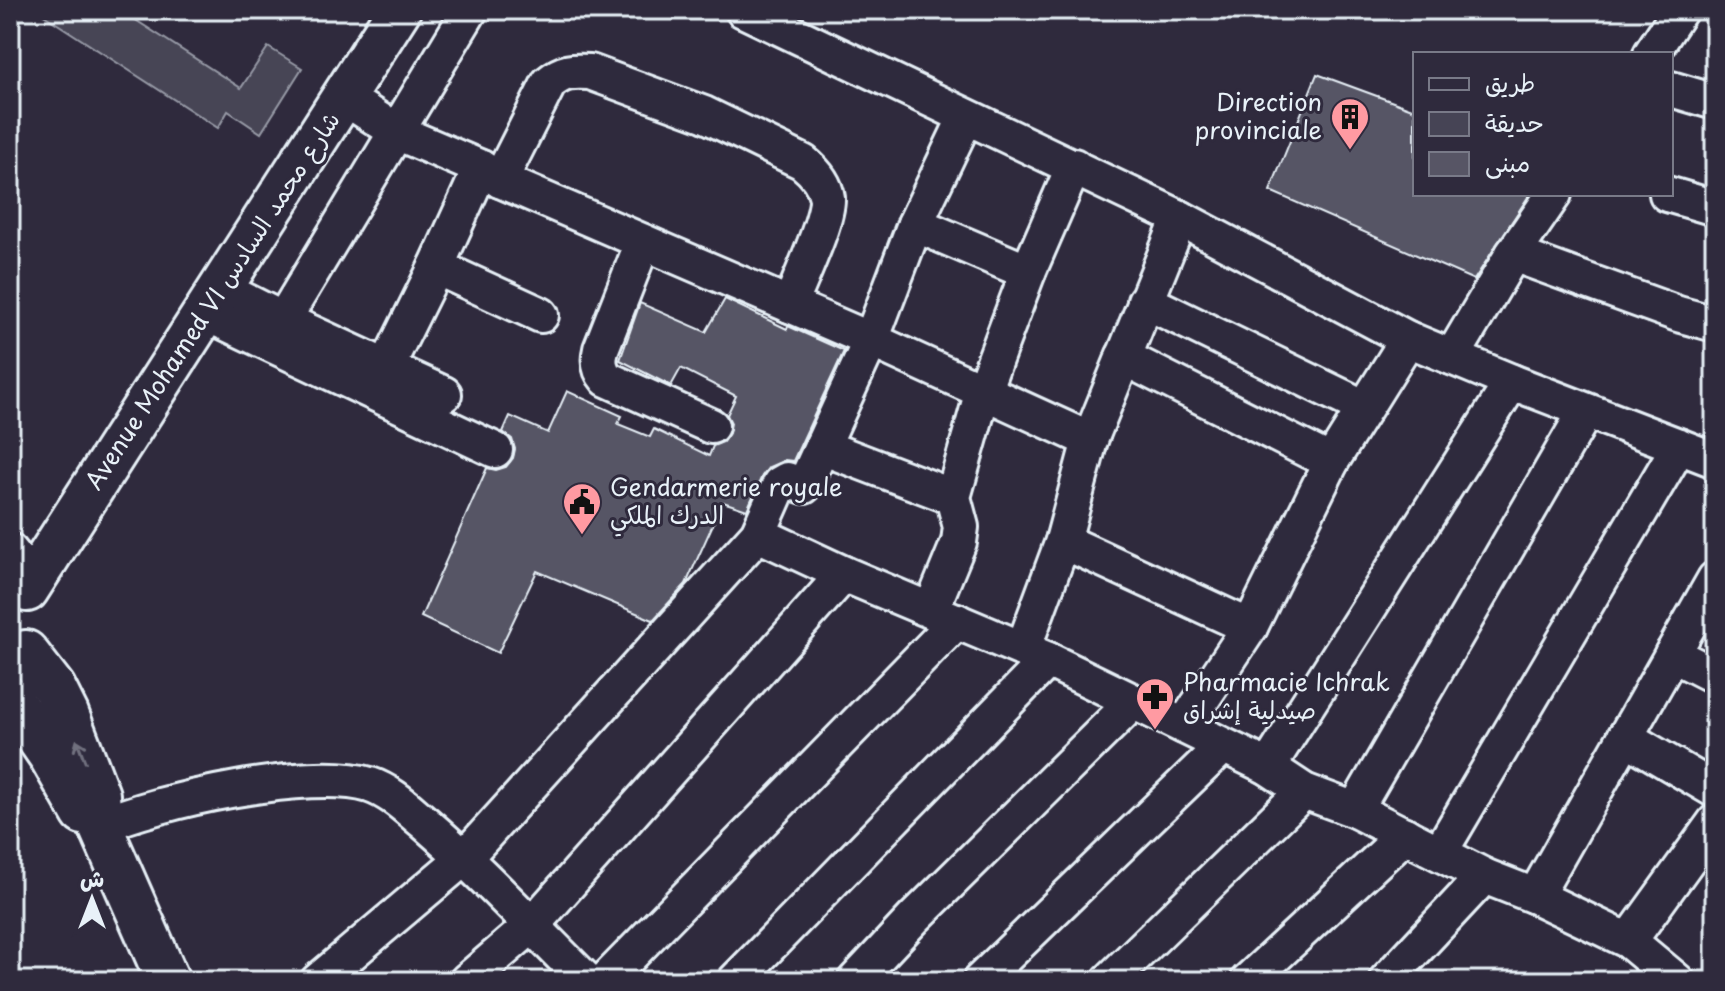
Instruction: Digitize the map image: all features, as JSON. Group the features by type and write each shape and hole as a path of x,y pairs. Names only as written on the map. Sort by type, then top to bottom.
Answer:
{"main road":[{"name":"Avenue Mohamed VI شارع محمد السادس","path":"19,616 212,301 345,98 398,10"},
{"path":"19,616 67,714 98,795 100,826 168,981"},
{"path":"10,698 51,757 83,813 100,826"}],"street":[{"path":"283,320 399,133 470,10"},
{"path":"743,10 1180,218 1408,339 1715,460"},
{"path":"1652,52 1680,10"},
{"path":"386,368 436,267 490,174 549,83 559,75 572,71 590,72 704,114 803,162 815,172 827,199 823,218 790,305"},
{"path":"1673,90 1715,102"},
{"path":"345,98 399,133 871,340 1090,440"},
{"path":"318,981 465,857 758,534 780,484 787,480 804,486 871,340 915,224 966,117"},
{"path":"605,981 944,616 961,527 953,497 983,391 1028,272 1074,166"},
{"path":"1452,357 1513,254 1553,196"},
{"path":"1673,196 1715,208"},
{"path":"735,981 1035,654 1090,440 1180,218"},
{"path":"915,224 1028,272"},
{"path":"643,242 601,349 602,373 607,379 711,426"},
{"path":"1513,254 1678,314 1715,324"},
{"path":"436,267 541,315"},
{"path":"212,301 283,320 444,394"},
{"path":"212,301 495,450"},
{"path":"1145,301 1363,407"},
{"path":"1184,726 1250,627 1331,462 1408,339"},
{"path":"1123,357 1331,462"},
{"path":"1268,767 1512,382"},
{"path":"1355,810 1586,411"},
{"path":"1440,852 1679,446"},
{"path":"822,447 953,497"},
{"path":"758,534 844,574 1035,654 1268,767 1304,791 1355,810 1484,876 1535,896 1629,941 1677,981"},
{"path":"1063,541 1250,627"},
{"path":"467,981 531,926 844,574"},
{"path":"1535,896 1672,654 1712,591"},
{"path":"1672,654 1715,676"},
{"path":"855,981 914,918 1133,702"},
{"path":"1625,737 1715,790"},
{"path":"980,981 1223,746"},
{"path":"100,826 154,806 304,781 370,785 397,799 465,857 587,981"},
{"path":"1109,981 1304,791"},
{"path":"1629,941 1715,822"},
{"path":"1248,981 1405,835"},
{"path":"1386,981 1484,876"}],"green space":[{"path":"36,10 120,10 241,88 268,47 302,68 261,133 228,111 218,128"}],"building":[{"name":"Direction provinciale","path":"1317,74 1413,109 1413,196 1529,196 1474,280 1270,191"},
{"path":"725,299 787,329 788,326 844,351 793,461 785,460 769,467 747,510 723,502 686,584 653,620 537,571 498,653 421,617 487,468 496,470 506,467 513,458 515,449 512,439 503,432 510,416 548,433 567,391 622,416 618,424 650,437 654,429 709,456 713,446 723,442 731,423 727,415 736,396 681,368 671,386 620,360 640,303 706,332"}],"place":[{"name":"Direction provinciale","path":"1350,151"},
{"name":"Gendarmerie royale الدرك الملكي","path":"582,536"},
{"name":"Pharmacie Ichrak صيدلية إشراق","path":"1155,731"}]}
